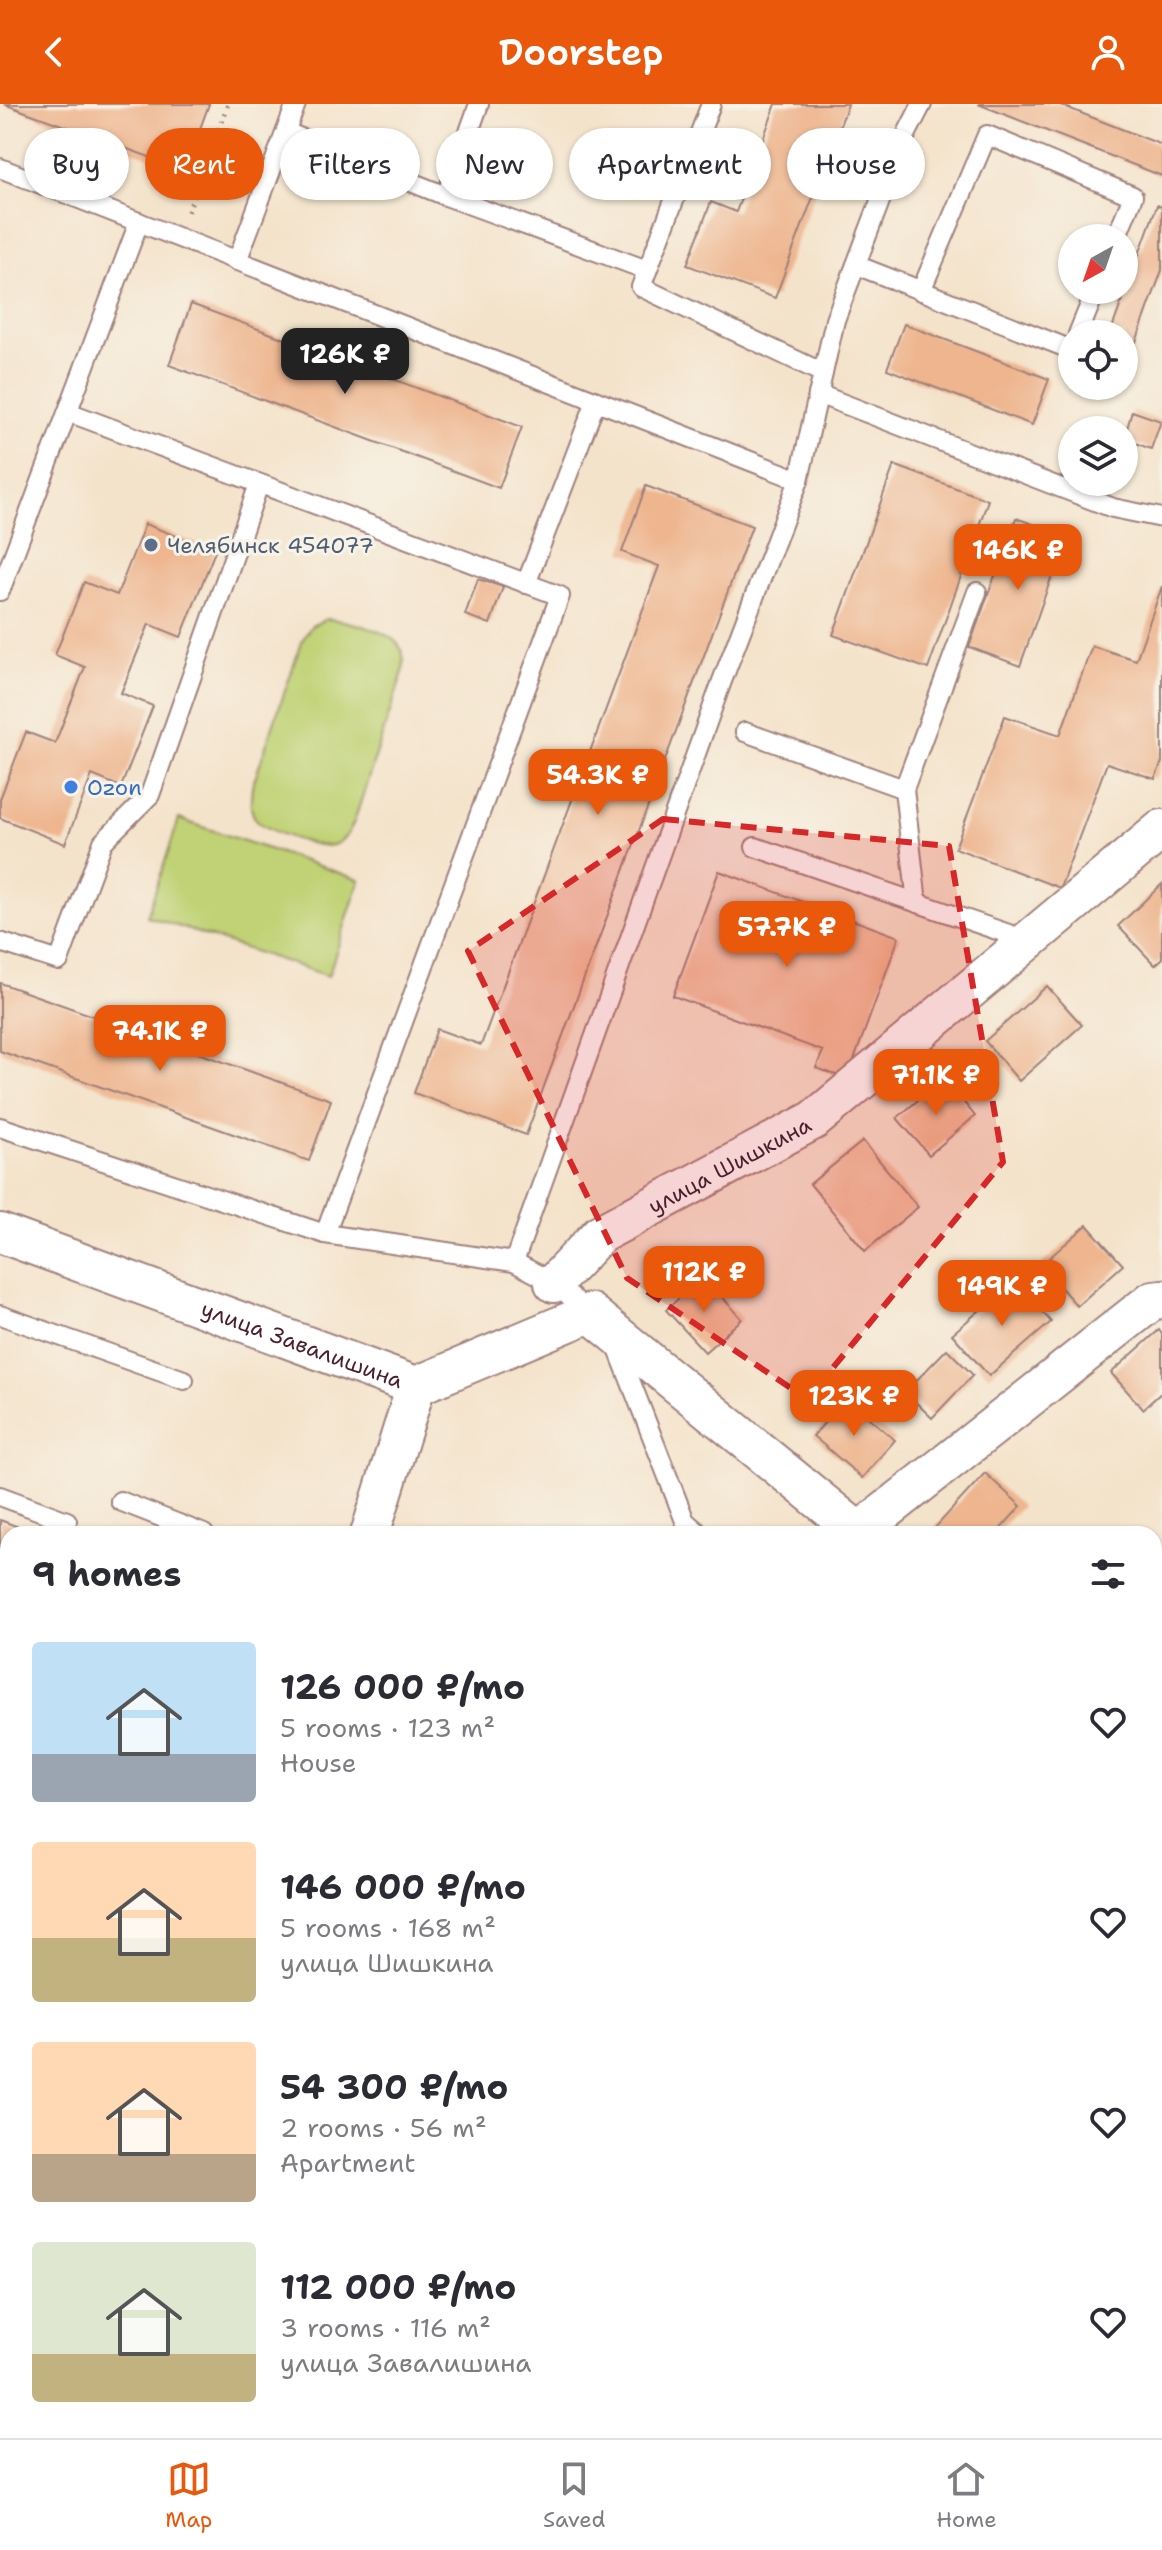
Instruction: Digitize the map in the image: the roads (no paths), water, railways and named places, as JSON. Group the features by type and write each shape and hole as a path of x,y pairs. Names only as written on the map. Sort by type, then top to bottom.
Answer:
{"street":[{"name":"улица Шишкина","path":"554,1283 600,1234 814,1120 1161,834"},
{"name":"улица Завалишина","path":"0,1233 416,1386 600,1322"},
{"path":"869,1526 1153,1300 1162,1299"},
{"path":"600,1322 851,1526"},
{"path":"372,1526 416,1386"}],"lane":[{"path":"287,128 296,104"},
{"path":"470,128 479,104"},
{"path":"711,104 641,287 823,373"},
{"path":"514,1262 722,681 799,480 835,320 902,143 922,104"},
{"path":"921,291 987,135 1133,196 1122,224"},
{"path":"237,261 280,148"},
{"path":"0,168 799,480"},
{"path":"457,200 647,270"},
{"path":"0,591 139,222"},
{"path":"856,265 1058,345"},
{"path":"818,394 1113,508 1162,518"},
{"path":"526,584 596,401"},
{"path":"68,412 560,596 325,1234"},
{"path":"0,942 59,961 103,842 150,795 259,484"},
{"path":"917,903 904,789 977,592"},
{"path":"745,732 904,789"},
{"path":"755,847 1029,941"},
{"path":"0,1127 325,1234 514,1262 554,1283 600,1322 685,1521 691,1526"},
{"path":"0,1315 184,1380"},
{"path":"0,1496 67,1521"},
{"path":"120,1501 184,1526"}],"place":[{"name":"Челябинск 454077","path":"151,545"},
{"name":"Ozon","path":"71,787"}]}
